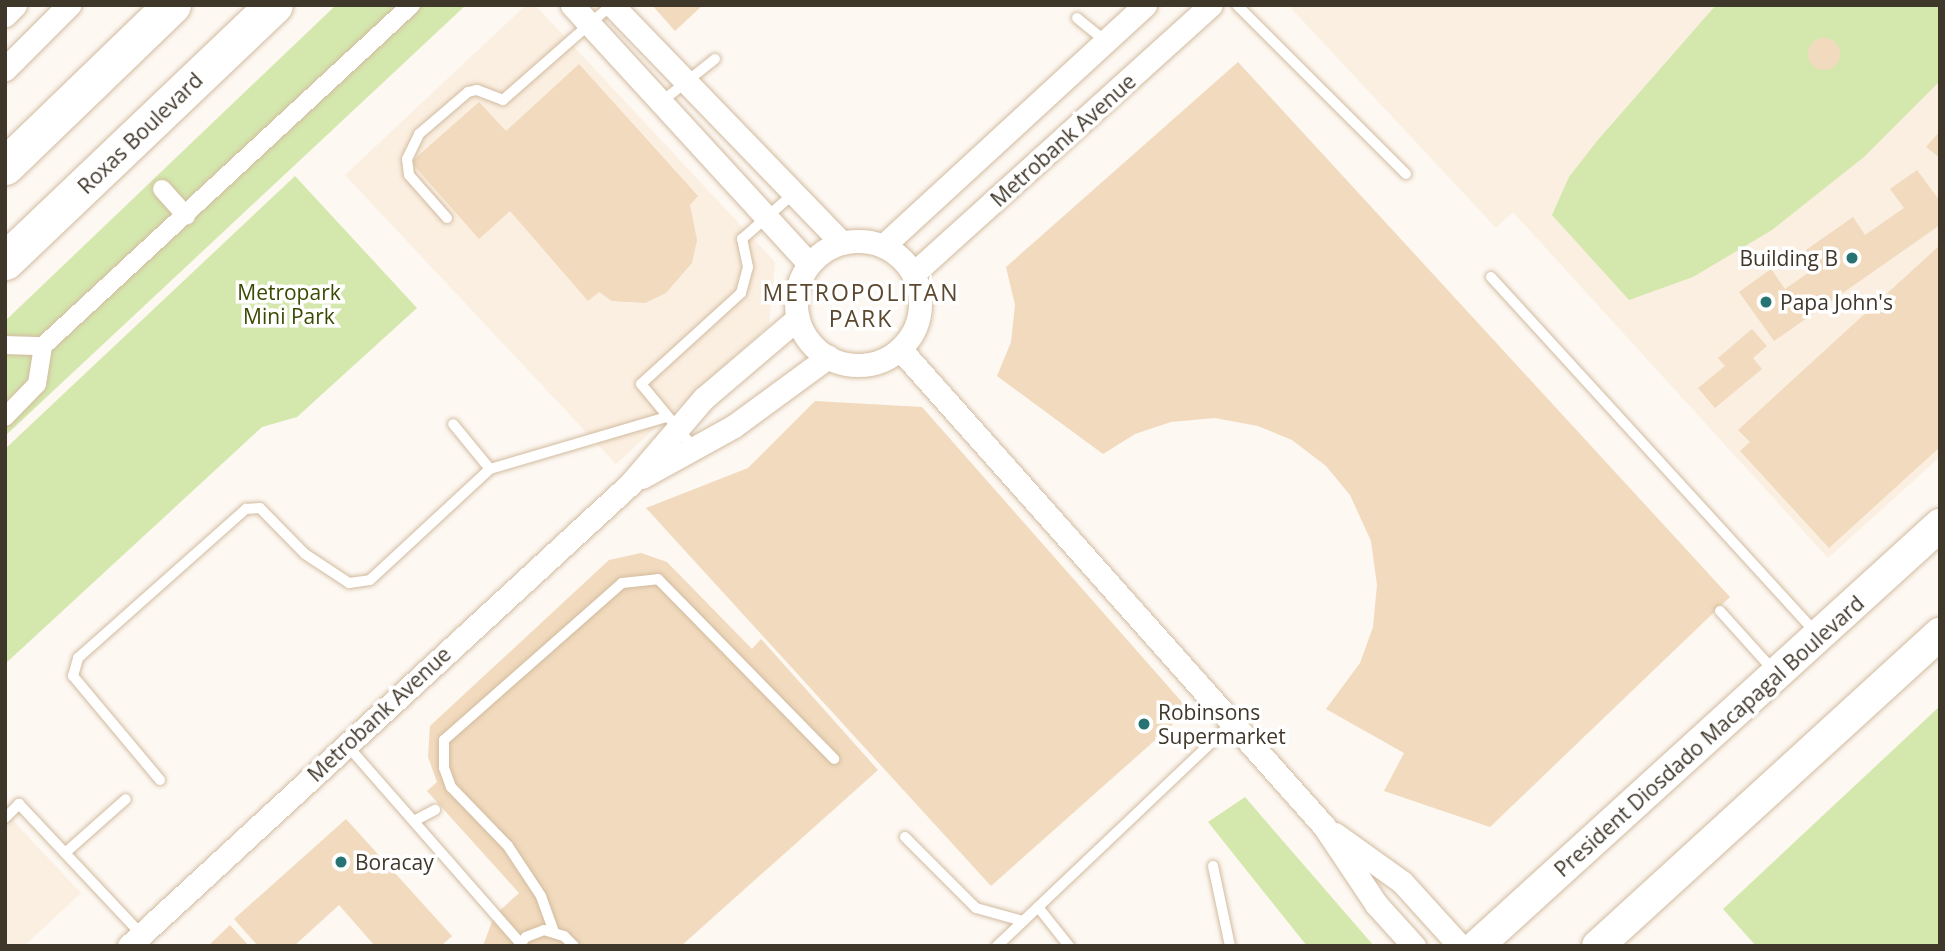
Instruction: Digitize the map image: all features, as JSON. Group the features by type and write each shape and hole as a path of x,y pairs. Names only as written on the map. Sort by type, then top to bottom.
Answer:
{"highway":[{"path":"5,166 172,5"},
{"name":"Roxas Boulevard","path":"5,261 274,5"}],"main road":[{"name":"President Diosdado Macapagal Boulevard","path":"1478,946 1940,525"},
{"path":"1598,946 1940,634"}],"street":[{"path":"5,15 15,5"},
{"path":"5,69 69,5"},
{"path":"5,417 37,384 43,346 411,5"},
{"path":"572,5 809,264"},
{"path":"612,5 842,243"},
{"name":"Metrobank Avenue","path":"883,246 1144,5"},
{"name":"Metrobank Avenue","path":"913,274 1211,5"},
{"path":"162,189 186,216"},
{"path":"842,243 883,246 913,274 920,314 900,349 866,365 828,357 804,334 798,318 800,281 809,264 842,243"},
{"name":"Metrobank Avenue","path":"631,484 672,423 798,318"},
{"path":"5,345 43,346"},
{"path":"900,349 1324,826 1376,904 1414,946"},
{"name":"Metrobank Avenue","path":"135,940 631,484 734,426 828,357"},
{"path":"1324,826 1402,882 1460,946"}],"lane":[{"path":"447,218 409,175 407,159 419,134 468,92 477,90 503,100 612,5"},
{"path":"1237,5 1406,174"},
{"path":"1077,18 1105,41"},
{"path":"661,102 715,59"},
{"path":"694,448 641,384 741,293 748,267 742,239 793,194"},
{"path":"1491,277 1819,636"},
{"path":"160,780 73,676 78,658 246,509 260,508 305,554 349,583 370,580 490,469 672,423"},
{"path":"453,424 490,469"},
{"path":"574,946 554,932 541,896 508,846 451,787 444,768 444,740 622,583 658,579 834,759"},
{"path":"1720,611 1777,674"},
{"path":"997,946 1232,723"},
{"path":"346,744 519,944 535,933 554,932"},
{"path":"65,853 127,799"},
{"path":"5,802 19,804 65,853 135,940"},
{"path":"5,818 19,804"},
{"path":"414,821 436,810"},
{"path":"905,836 976,908 1023,920"},
{"path":"1213,866 1230,946"},
{"path":"1038,907 1069,946"}],"shaded area":[{"path":"526,5 535,5 775,262 769,325 616,464 345,175"},
{"path":"1288,5 1940,5 1940,457 1828,558 1513,212 1496,228"},
{"path":"5,812 81,893 24,946 5,946"}],"green space":[{"path":"336,5 466,5 5,436 5,321"},
{"path":"1716,5 1940,5 1940,81 1864,157 1772,230 1693,277 1629,300 1552,215 1569,177 1597,141"},
{"name":"Metropark Mini Park","path":"295,176 417,308 297,417 262,427 5,664 5,449"},
{"path":"1940,706 1940,946 1756,946 1723,909"},
{"path":"1245,797 1374,946 1307,946 1208,822"}],"building":[{"path":"652,5 703,5 675,31"},
{"path":"1824,38 1835,43 1840,54 1835,65 1824,70 1813,65 1808,54 1813,43"},
{"path":"1238,62 1730,597 1490,827 1384,791 1404,753 1326,709 1360,663 1373,627 1377,585 1371,541 1350,495 1326,466 1292,440 1258,426 1215,418 1171,422 1135,434 1103,454 997,376 1011,342 1015,305 1006,267"},
{"path":"579,64 698,196 690,205 697,240 692,263 666,293 645,303 612,301 599,292 588,301 510,211 479,239 411,162 479,102 506,131"},
{"path":"1940,131 1940,158 1926,147"},
{"name":"Building B","path":"1917,170 1940,201 1940,225 1774,341 1739,292 1771,269 1785,289 1818,266 1806,250 1853,217 1865,235 1904,208 1890,189"},
{"path":"1940,245 1940,447 1829,548 1740,451 1750,442 1738,430"},
{"path":"1752,329 1767,346 1753,358 1762,369 1715,408 1698,388 1725,366 1718,358"},
{"path":"815,401 922,407 1189,710 991,886 646,508 748,468"},
{"path":"641,553 667,562 752,649 761,639 878,770 681,946 483,946 494,916 519,893 427,791 437,782 428,757 430,726 609,560"},
{"name":"Boracay","path":"346,819 452,936 441,946 375,946 339,905 294,946 258,946 234,919"},
{"path":"230,925 249,946 208,946"}],"place":[{"name":"Building B","path":"1852,258"},
{"name":"Papa John's","path":"1766,302"},
{"name":"Robinsons Supermarket","path":"1144,724"},
{"name":"Boracay","path":"341,862"}],"district":[{"name":"METROPOLITAN PARK","path":"861,305"}]}
